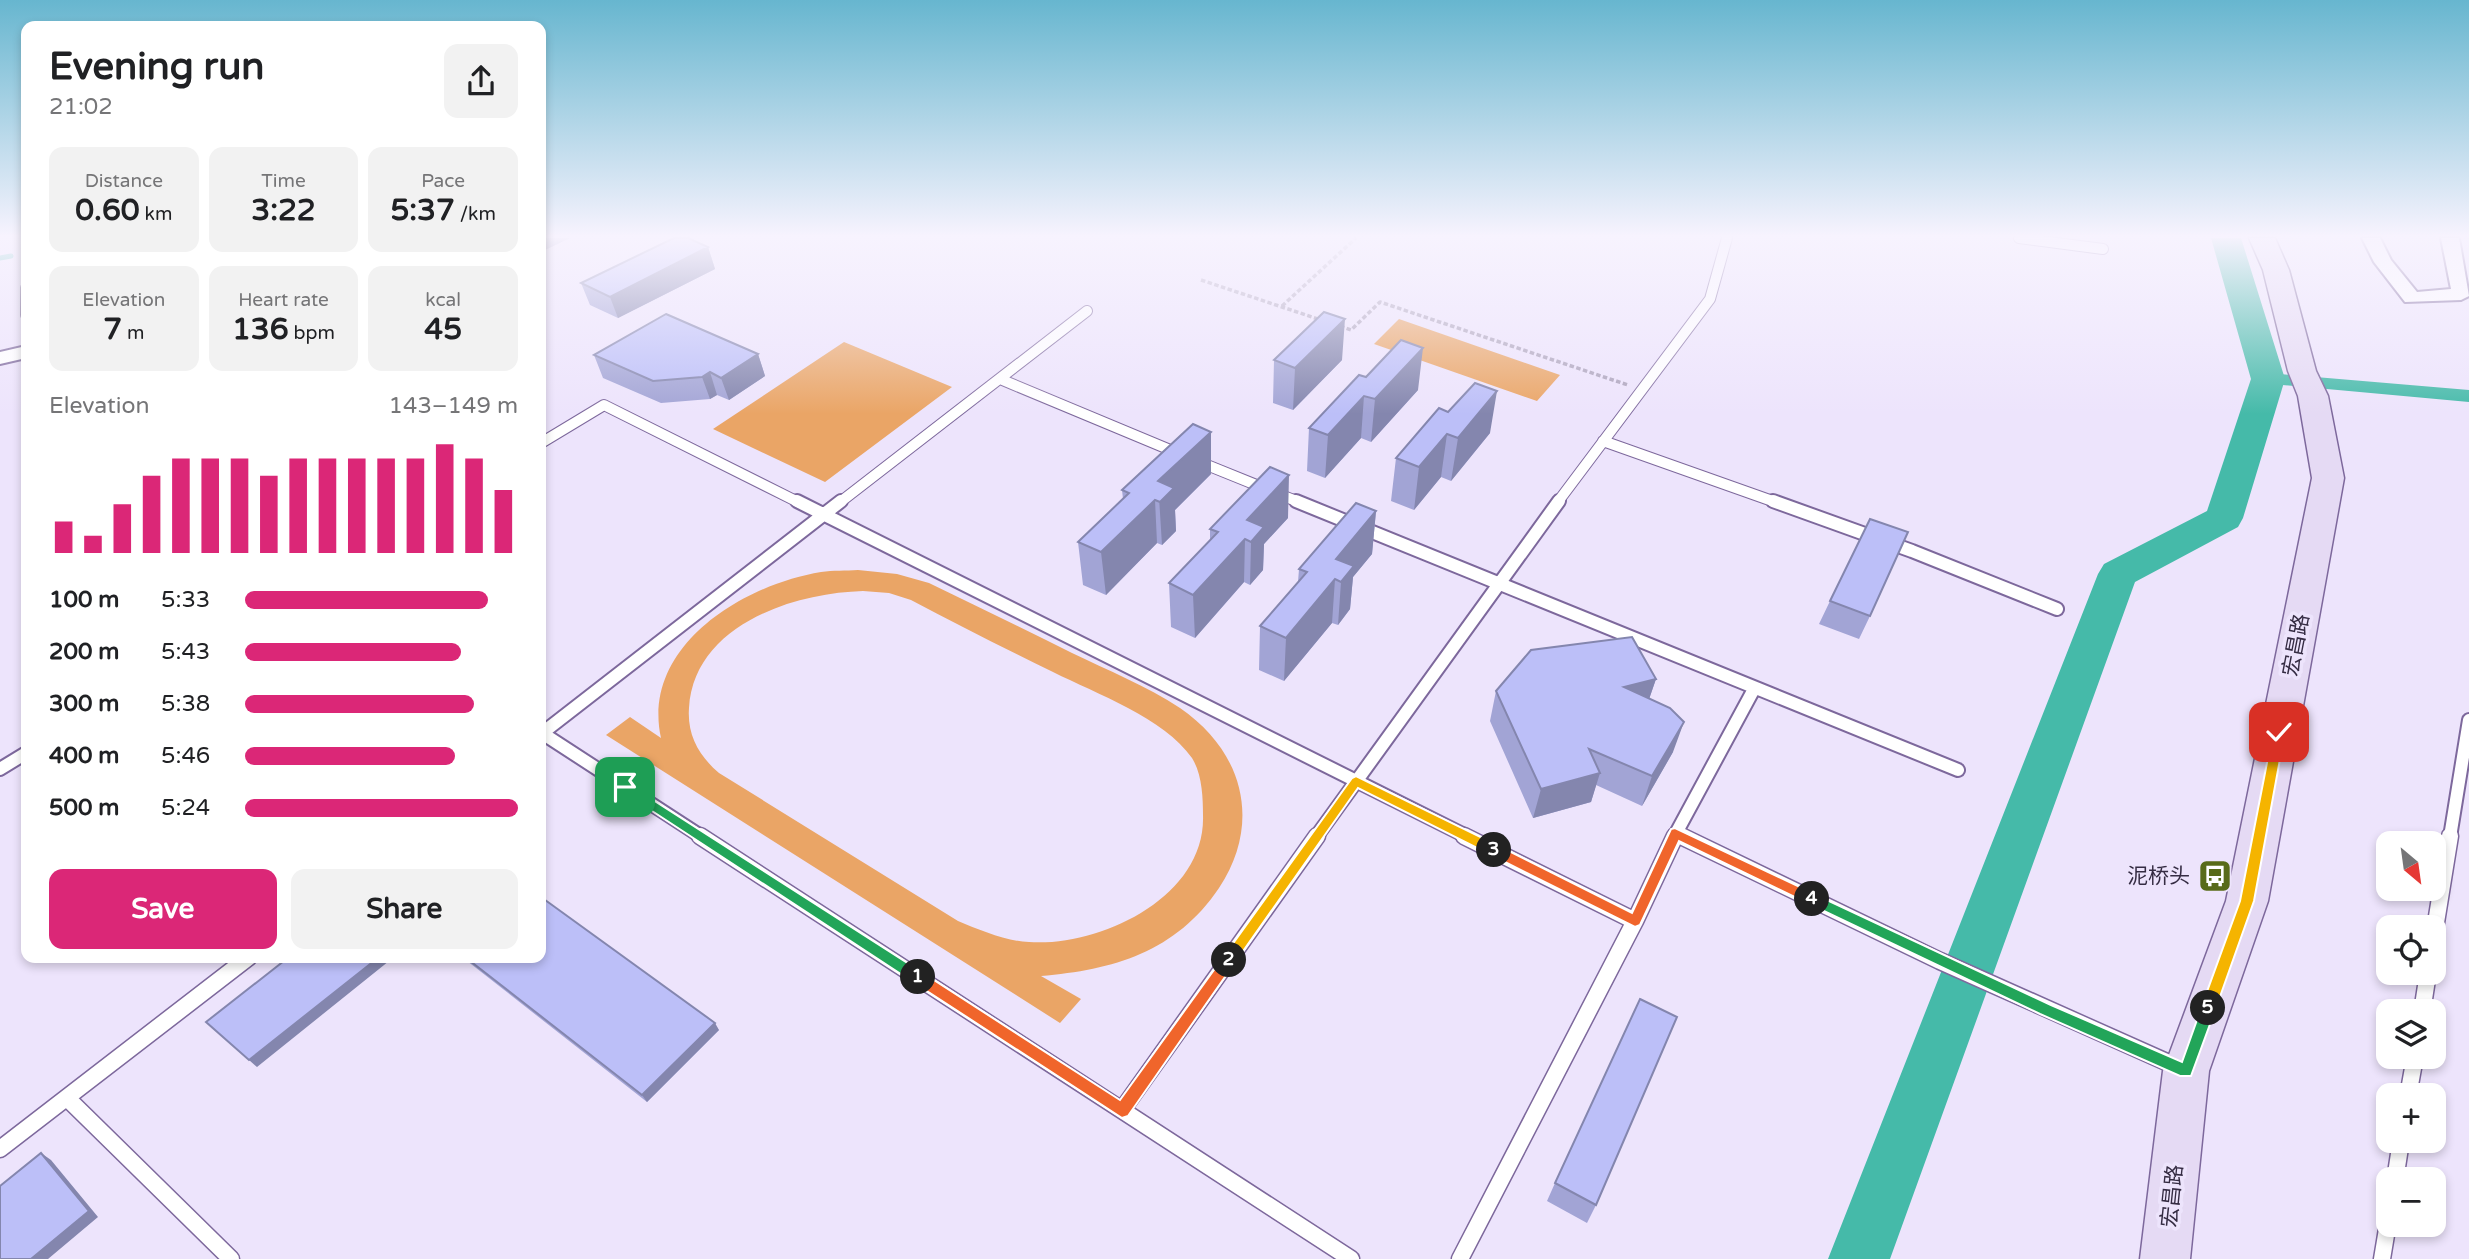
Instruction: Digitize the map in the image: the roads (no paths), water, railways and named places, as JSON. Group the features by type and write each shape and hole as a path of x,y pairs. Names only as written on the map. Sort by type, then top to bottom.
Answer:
{"street":[{"name":"宏昌路","path":"2165,1259 2186,1071 2247,901 2328,478 2307,384 2283,297"},
{"path":"0,358 21,353"}],"lane":[{"path":"1122,1110 1356,781 1711,297"},
{"path":"546,729 1087,311"},
{"path":"1000,379 1498,585 1958,770"},
{"path":"546,440 604,405 1635,921"},
{"path":"1603,441 1899,546 2057,609"},
{"path":"1460,1259 1635,921 1675,833 1754,689"},
{"path":"2437,915 2469,720"},
{"path":"546,736 1351,1259"},
{"path":"0,769 21,756"},
{"path":"1675,833 2045,1010 2186,1071"},
{"path":"0,1149 241,963"},
{"path":"67,1098 231,1259"},
{"path":"2382,1259 2386,1237"}],"waterway":[{"path":"1859,1259 2118,574 2224,518 2268,379 2244,297"},
{"path":"2268,379 2469,396"}],"place":[{"name":"泥桥头","path":"2215,876"}]}
